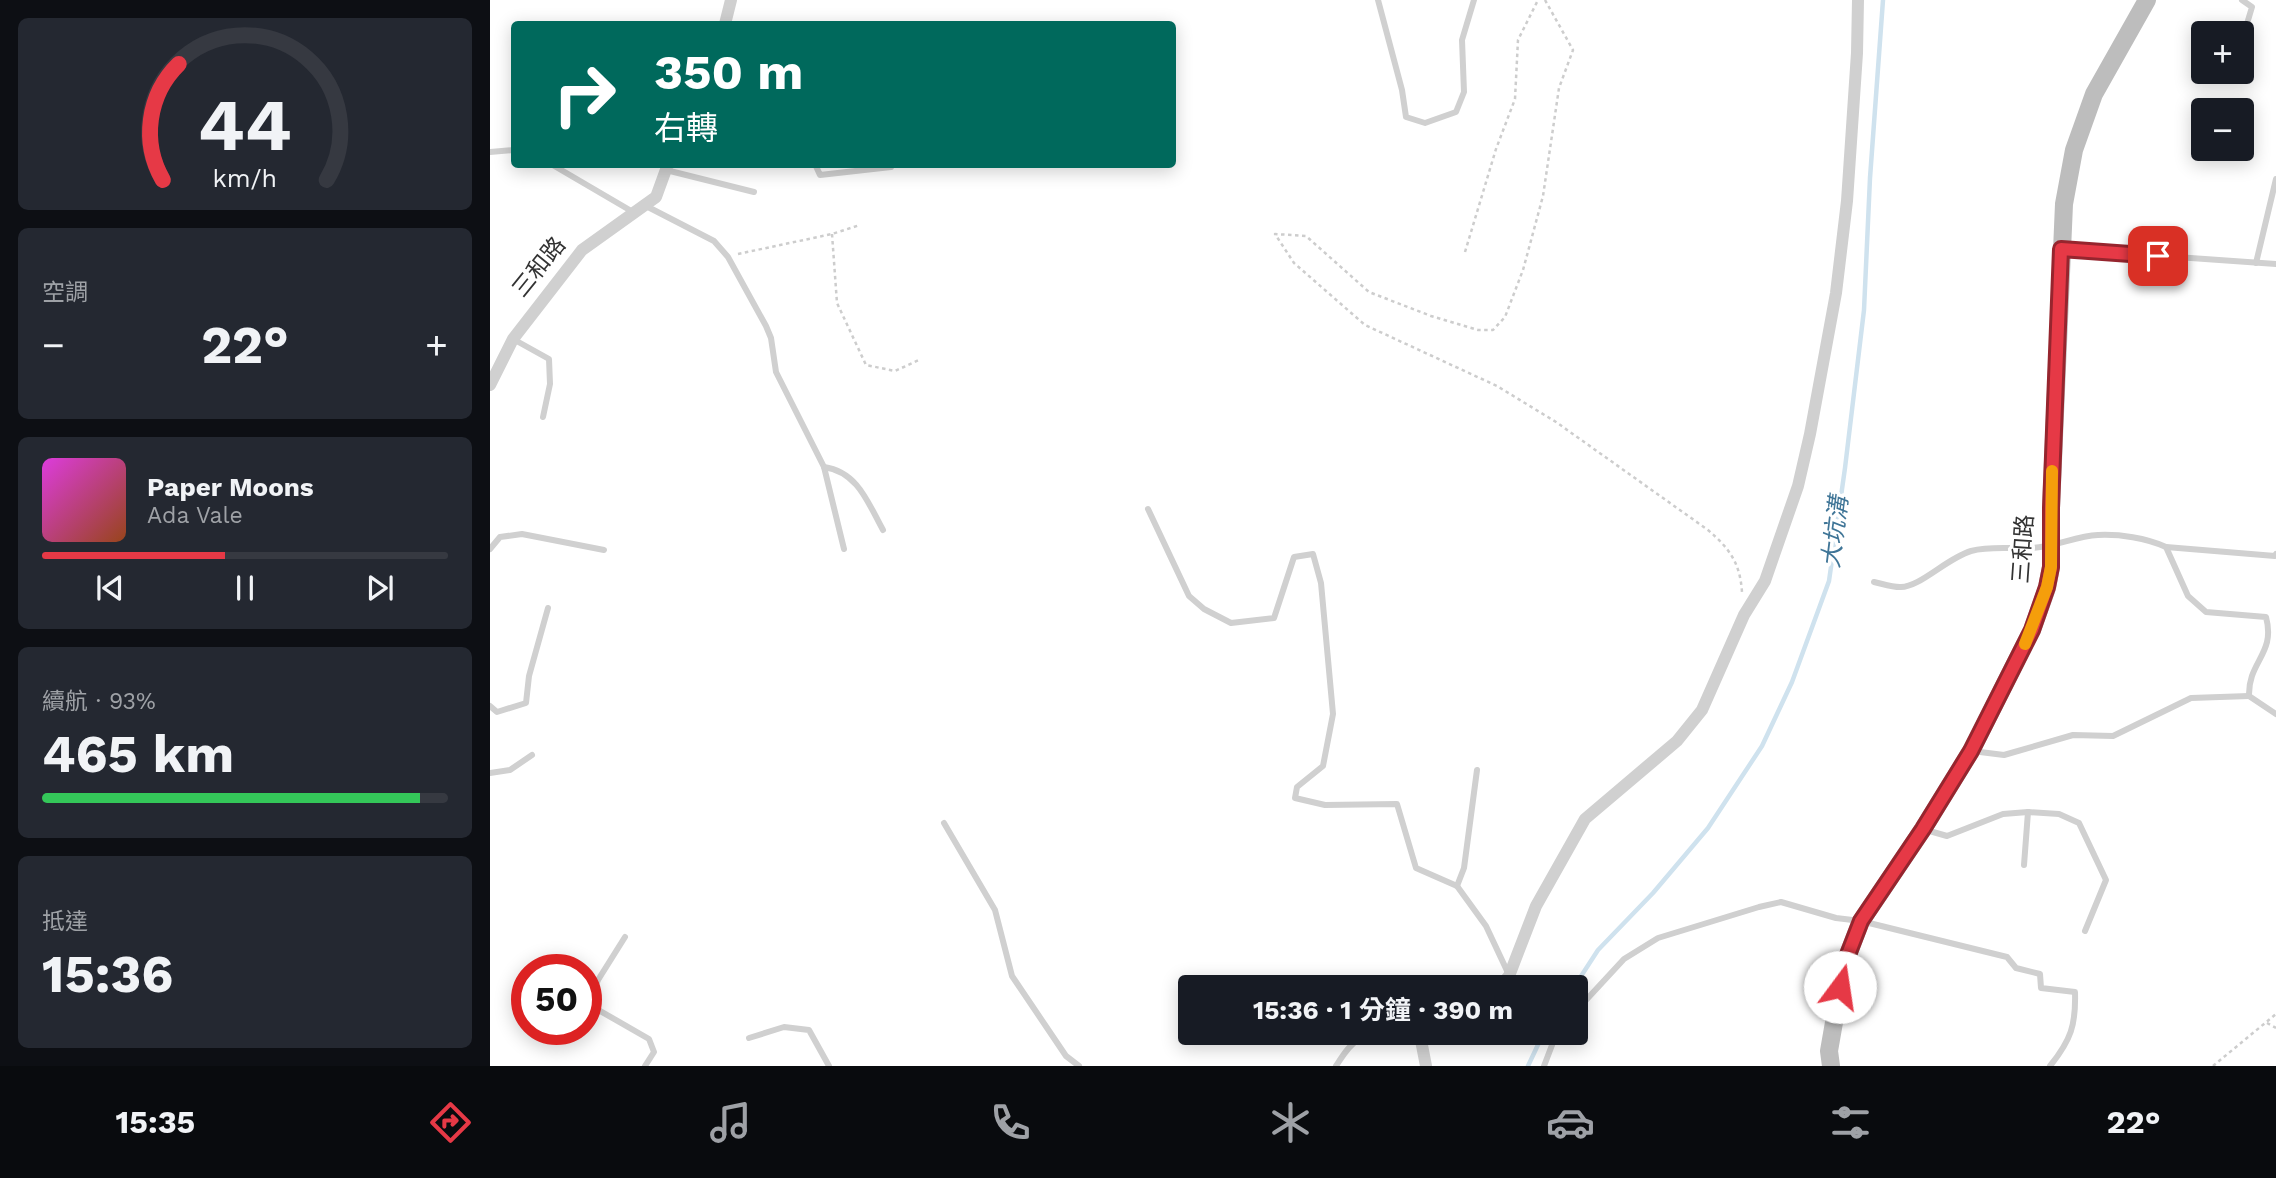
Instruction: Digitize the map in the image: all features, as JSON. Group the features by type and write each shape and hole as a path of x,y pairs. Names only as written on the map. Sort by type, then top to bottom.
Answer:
{"main road":[{"name":"三和路","path":"1831,1066 1829,1051 1844,965 1861,921 1971,751 2032,630 2047,587 2052,546 2051,508 2064,204 2074,150 2094,94 2147,0"}],"street":[{"path":"726,21 731,0"},
{"path":"1509,975 1536,906 1585,819 1677,741 1702,710 1744,615 1765,581 1798,486 1836,293 1847,201 1858,0"},
{"name":"三和路","path":"490,385 513,339 582,250 656,197 667,168"},
{"path":"1423,1045 1426,1066"}],"lane":[{"path":"1378,0 1402,90 1406,117 1426,123 1456,112 1464,92 1462,40 1474,0"},
{"path":"2242,0 2252,7 2248,21"},
{"path":"490,152 511,150"},
{"path":"559,168 640,210 714,240 728,257 766,326 771,338 776,373 824,467 844,549"},
{"path":"670,168 754,192"},
{"path":"817,168 820,175 882,168"},
{"path":"2256,263 2276,179"},
{"path":"2061,249 2276,264"},
{"path":"513,339 549,359 550,384 543,417"},
{"path":"824,467 833,468 854,480 883,530"},
{"path":"1148,509 1189,596 1204,609 1231,623 1274,618 1294,557 1313,554 1321,583 1333,714 1323,766 1297,787 1296,798 1325,805 1397,804 1416,868 1457,886 1486,926 1509,975"},
{"path":"490,549 500,537 522,534 604,550"},
{"path":"1874,582 1902,588 1916,585 1948,561 1973,551 2052,546 2096,535 2153,541 2166,547 2276,554"},
{"path":"2166,547 2188,596 2206,612 2266,617 2273,626 2276,644 2271,654 2260,664 2249,685 2249,696"},
{"path":"490,706 497,712 526,703 529,676 548,608"},
{"path":"1971,751 2004,755 2073,736 2113,736 2191,698 2249,696 2276,714"},
{"path":"490,773 510,770 532,755"},
{"path":"1457,886 1464,867 1477,770"},
{"path":"2024,865 2028,812"},
{"path":"1923,829 1947,836 2003,814 2028,812 2059,814 2079,823 2106,880 2085,931"},
{"path":"944,822 995,911 1012,976 1066,1056 1079,1066"},
{"path":"1588,998 1624,959 1658,938 1781,902 1836,918 1861,921 2007,957 2016,968 2040,974 2041,988 2075,992 2076,1016 2073,1028 2068,1042 2050,1066"},
{"path":"625,937 598,980 588,1004 649,1039 654,1052 645,1066"},
{"path":"749,1038 784,1027 809,1030 829,1066"},
{"path":"1336,1066 1354,1045"},
{"path":"1544,1066 1552,1045"}],"path":[{"path":"1465,252 1496,149 1515,99 1518,40 1538,0"},
{"path":"1545,0 1573,50 1559,88 1543,196 1522,270 1505,317 1493,330 1478,330 1431,316 1369,292 1306,236 1275,234 1294,263 1365,325 1497,386 1556,422 1709,530 1727,546 1741,575 1744,615"},
{"path":"728,257 832,234 860,225"},
{"path":"832,234 837,303 866,365 895,371 921,359"},
{"path":"2213,1066 2276,1014"},
{"path":"2266,1022 2276,1028"}],"waterway":[{"name":"大坑溝","path":"1582,975 1598,950 1653,893 1708,828 1762,746 1792,682 1829,581 1864,310 1883,0"},
{"name":"大坑溝","path":"1528,1066 1538,1045"}],"slow traffic":[{"path":"2025,644 2047,587 2051,567 2052,471"}],"route":[{"path":"1840,987 1844,965 1861,921 1971,751 2032,630 2047,587 2051,567 2061,249 2158,256"}]}
